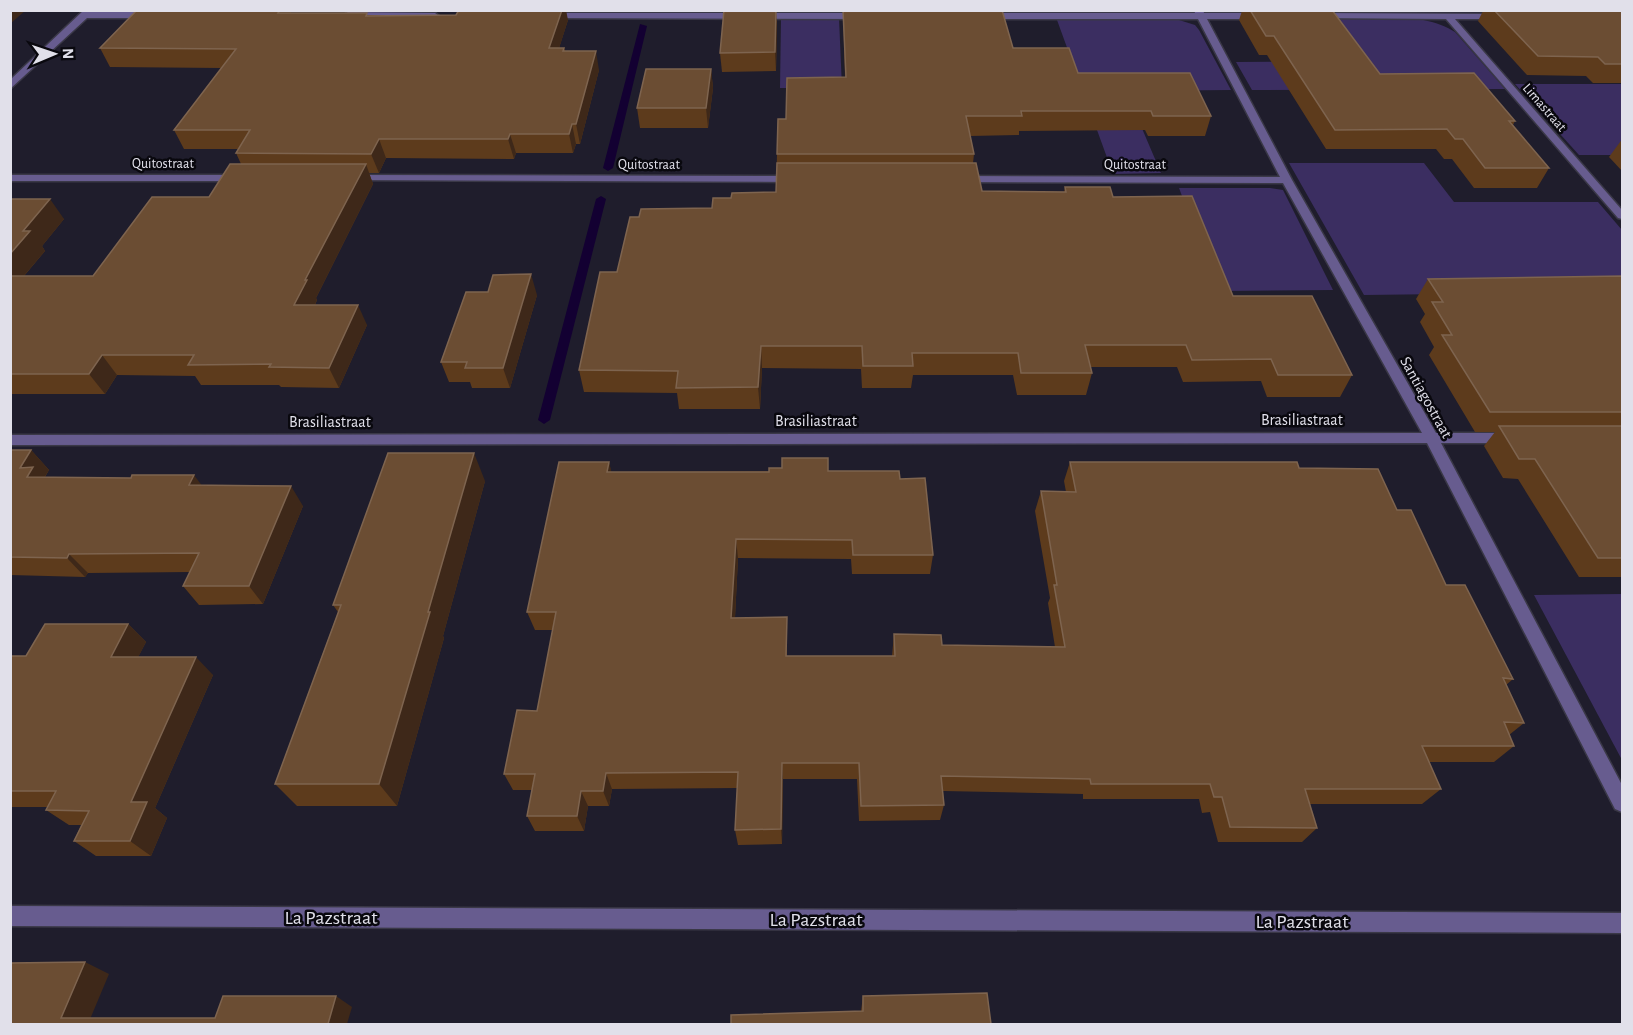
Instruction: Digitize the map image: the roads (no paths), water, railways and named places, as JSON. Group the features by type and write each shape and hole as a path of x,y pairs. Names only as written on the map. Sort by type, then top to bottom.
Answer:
{"street":[{"path":"10,86 88,13 168,15"},
{"path":"976,16 1200,13 1272,16"},
{"name":"Santiagostraat","path":"1200,13 1287,180 1431,437 1623,803"},
{"path":"335,15 442,15"},
{"path":"537,16 869,16"},
{"path":"1307,16 1506,16"},
{"name":"Limastraat","path":"1448,16 1623,216"},
{"name":"Quitostraat","path":"10,178 249,178"},
{"name":"Quitostraat","path":"345,178 810,179"},
{"name":"Quitostraat","path":"941,179 1287,180"},
{"name":"Brasiliastraat","path":"10,440 1527,438"},
{"name":"La Pazstraat","path":"10,916 1623,923"}],"waterway":[{"path":"608,168 643,26"},
{"path":"544,420 601,199"}]}
